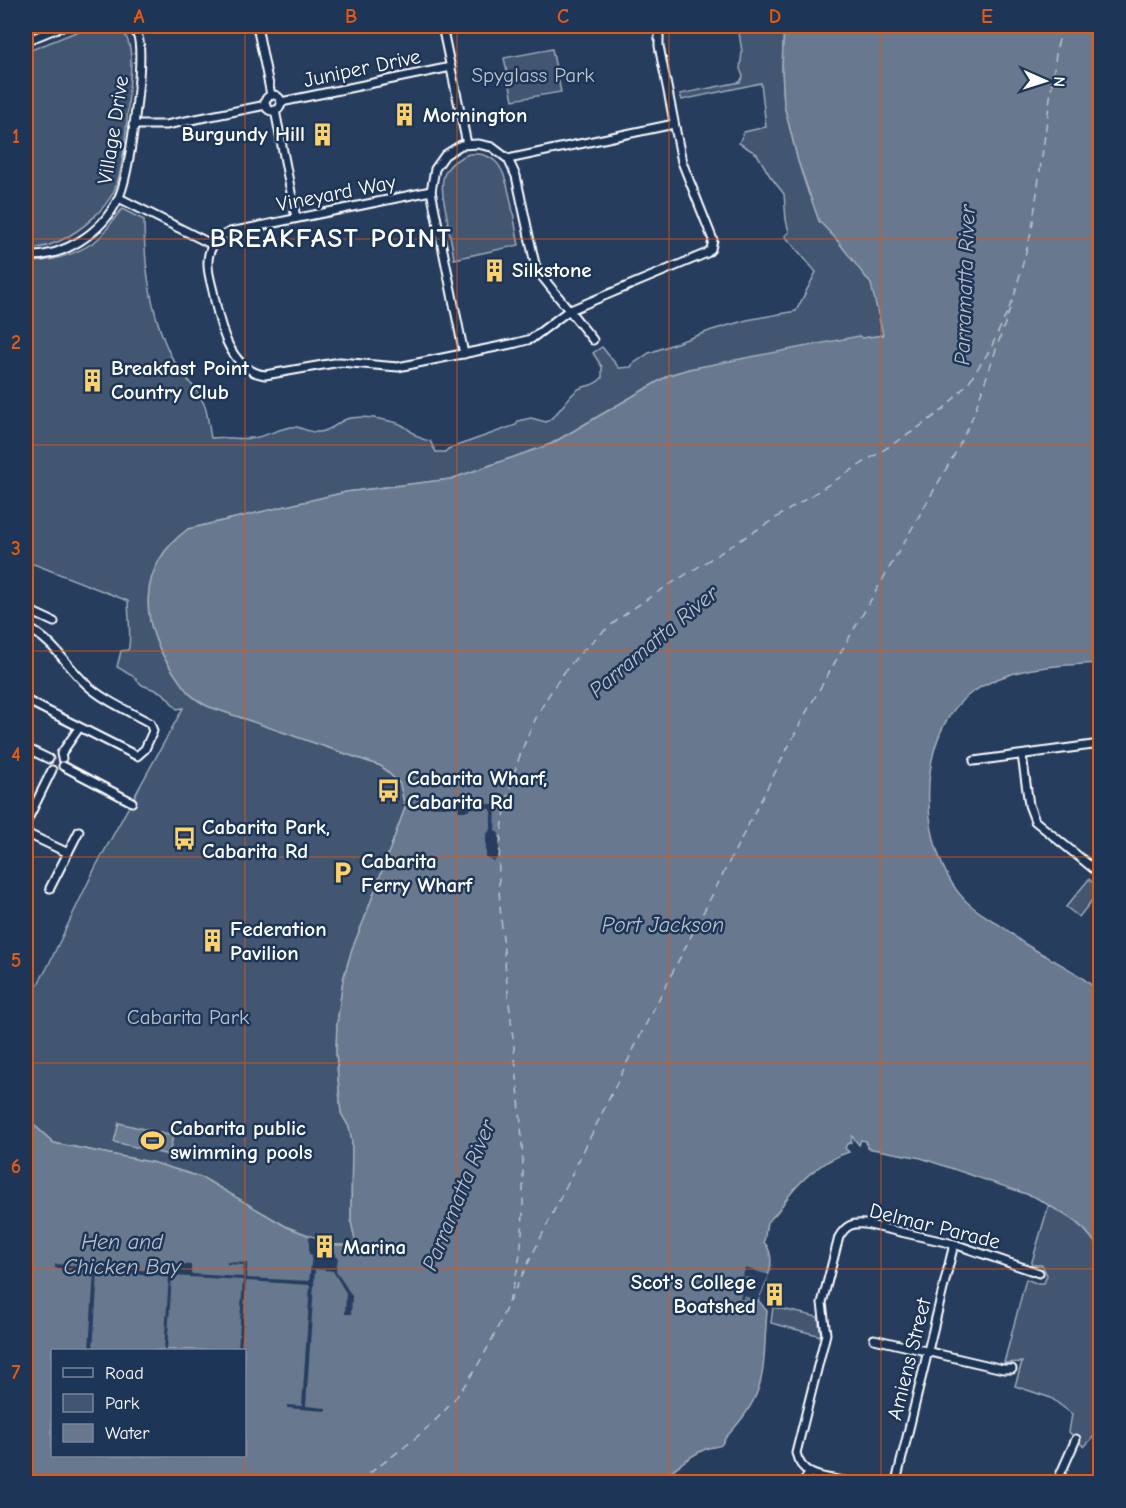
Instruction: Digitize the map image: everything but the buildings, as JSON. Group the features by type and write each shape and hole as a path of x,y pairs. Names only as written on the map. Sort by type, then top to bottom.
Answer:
{"street":[{"path":"26,41 63,26"},
{"name":"Village Drive","path":"26,256 44,255 80,242 94,230 119,198 133,125 140,54 138,39 131,26"},
{"path":"256,26 271,96"},
{"path":"442,26 467,144"},
{"path":"119,198 213,245 208,264 222,334 245,366 257,374 274,375 340,362 398,367 531,339 568,311 707,253 711,249 712,235 686,173 674,124 659,46 659,26"},
{"name":"Juniper Drive","path":"281,102 451,67"},
{"path":"271,96 276,96 281,102 275,111 268,109 266,105 267,98 271,96"},
{"path":"133,125 166,125 266,105"},
{"path":"275,111 296,218"},
{"path":"508,159 674,124"},
{"path":"464,354 431,191 432,175 440,161 452,150 467,144 485,145 508,159 516,176 540,274 593,340"},
{"name":"Vineyard Way","path":"213,245 230,232 431,191"},
{"path":"26,609 54,622"},
{"path":"26,627 40,634 87,685 108,700 150,723 153,731 145,749 137,756 26,700"},
{"path":"63,766 61,754 79,728"},
{"path":"974,761 1101,744"},
{"path":"26,748 49,759"},
{"path":"49,759 55,755 62,758"},
{"path":"1022,755 1029,805 1035,821 1101,874"},
{"path":"49,759 49,766 52,770"},
{"path":"52,770 58,770 63,766"},
{"path":"63,766 132,802"},
{"path":"26,823 52,770"},
{"path":"50,888 79,831"},
{"path":"26,833 68,853"},
{"name":"Delmar Parade","path":"806,1472 796,1453 826,1334 822,1303 839,1237 849,1225 865,1224 954,1244 1039,1273"},
{"name":"Amiens Street","path":"896,1482 954,1244"},
{"path":"874,1339 1003,1370 1012,1369"},
{"path":"1057,1482 1076,1439"},
{"path":"804,1482 806,1472 849,1482"}],"green space":[{"path":"91,26 115,26 126,36 129,43 131,68 123,156 118,181 105,205 82,227 54,244 26,249 26,52"},
{"name":"Cabarita Park","path":"738,26 784,26 782,68 784,105 809,195 837,240 872,284 884,335 689,369 669,375 551,444 451,479 346,492 188,529 171,544 159,560 152,577 148,595 153,633 172,670 195,698 207,706 381,766 400,784 405,808 352,949 343,980 337,1024 336,1052 341,1113 349,1127 352,1142 351,1221 355,1240 353,1245 334,1245 287,1227 203,1178 155,1163 54,1143 26,1118 26,1005 47,968 95,868 183,708 177,709 163,693 142,685 133,676 117,667 121,651 128,650 129,646 128,601 26,561 26,263 63,256 90,245 101,236 122,209 144,220 149,287 157,320 169,352 205,406 211,438 253,438 292,427 319,432 330,429 349,418 362,417 404,426 419,438 430,441 436,452 445,452 516,425 518,421 531,418 546,422 576,391 602,378 602,367 593,353 602,347 619,368 631,367 649,353 712,330 747,320 796,311 816,272 785,236 789,232 784,194 757,154 739,143 744,132 766,127 761,83 682,100 680,94 740,82 743,76 740,69 742,52"},
{"name":"Spyglass Park","path":"552,49 561,92 513,100 504,58"},
{"path":"469,154 489,157 504,175 519,245 454,259 443,196 443,179 450,165"},
{"path":"1089,879 1100,890 1079,917 1066,907"},
{"path":"1049,1204 1077,1224 1100,1249 1100,1434 1098,1432 1084,1447 1069,1432 1072,1414 1051,1398 1015,1386 1022,1362 1004,1363 1026,1279 1044,1283 1047,1275 1042,1265 1031,1265"},
{"path":"773,1307 818,1317 821,1336 771,1323"}],"water":[{"name":"Port Jackson","path":"784,26 1100,26 1100,663 1032,669 1000,678 970,694 951,713 938,738 931,767 929,798 932,828 939,857 952,883 969,904 1022,942 1073,972 1100,993 1100,1249 1075,1221 1035,1197 921,1158 867,1148 866,1141 861,1140 859,1145 852,1136 851,1143 845,1148 849,1152 823,1164 808,1176 794,1189 767,1222 764,1242 771,1256 771,1264 758,1300 767,1311 763,1364 757,1393 750,1406 721,1445 708,1448 695,1455 659,1482 26,1482 26,1118 54,1143 155,1163 203,1178 287,1227 334,1245 353,1245 355,1240 351,1221 352,1142 349,1127 341,1113 336,1052 337,1024 343,980 352,949 405,808 400,784 381,766 207,706 190,694 161,652 153,633 149,614 149,596 152,578 159,560 171,544 188,529 346,492 451,479 551,444 669,375 689,369 859,336 862,338 883,335 871,284 819,221 798,161 784,105 782,68"},
{"path":"119,1123 173,1136 169,1155 114,1142"}],"pier":[{"name":"Cabarita Ferry Wharf","path":"459,795 470,795 470,804 496,804 495,830 499,834 499,856 494,861 486,857 486,835 491,829 491,809 470,808 469,811 458,811 458,807 401,806 401,804 457,804"},
{"path":"309,1236 334,1244 333,1253 335,1257 338,1257 336,1271 352,1296 351,1314 345,1314 346,1293 333,1271 315,1269 306,1406 326,1408 326,1411 287,1408 287,1405 302,1406 310,1285 246,1281 241,1349 238,1349 243,1280 172,1276 167,1349 164,1349 169,1276 98,1271 93,1349 89,1349 94,1271 55,1268 55,1264 169,1272 170,1264 191,1265 191,1274 243,1277 244,1265 227,1264 227,1262 247,1263 247,1278 309,1281 312,1255 309,1254"},
{"path":"745,1268 769,1275 758,1300 744,1296 740,1299 743,1284 746,1288 753,1290 755,1278 743,1277"}],"ferry route":[{"path":"358,1482 423,1432 457,1396 492,1340 515,1279 522,1227 522,1144 499,893 499,869 503,823 513,776 540,710 566,670 582,652 636,606 912,432 943,410 968,383 990,350 1014,297 1032,229 1057,47 1063,26"},
{"path":"509,1302 646,1024 803,718 957,450 973,416 1011,306"}],"place":[{"name":"Mornington","path":"405,115"},
{"name":"Burgundy Hill","path":"323,134"},
{"name":"Silkstone","path":"494,270"},
{"name":"Breakfast Point Country Club","path":"93,380"},
{"name":"Cabarita Wharf, Cabarita Rd","path":"389,790"},
{"name":"Cabarita Park, Cabarita Rd","path":"184,839"},
{"name":"Cabarita Ferry Wharf","path":"343,873"},
{"name":"Federation Pavilion","path":"212,941"},
{"name":"Cabarita public swimming pools","path":"152,1140"},
{"name":"Marina","path":"325,1247"},
{"name":"Scot's College Boatshed","path":"774,1294"}],"district":[{"name":"BREAKFAST POINT","path":"331,238"}],"water label":[{"name":"Parramatta River","path":"964,285"},
{"name":"Parramatta River","path":"653,641"},
{"name":"Parramatta River","path":"458,1195"},
{"name":"Hen and Chicken Bay","path":"122,1254"}]}
